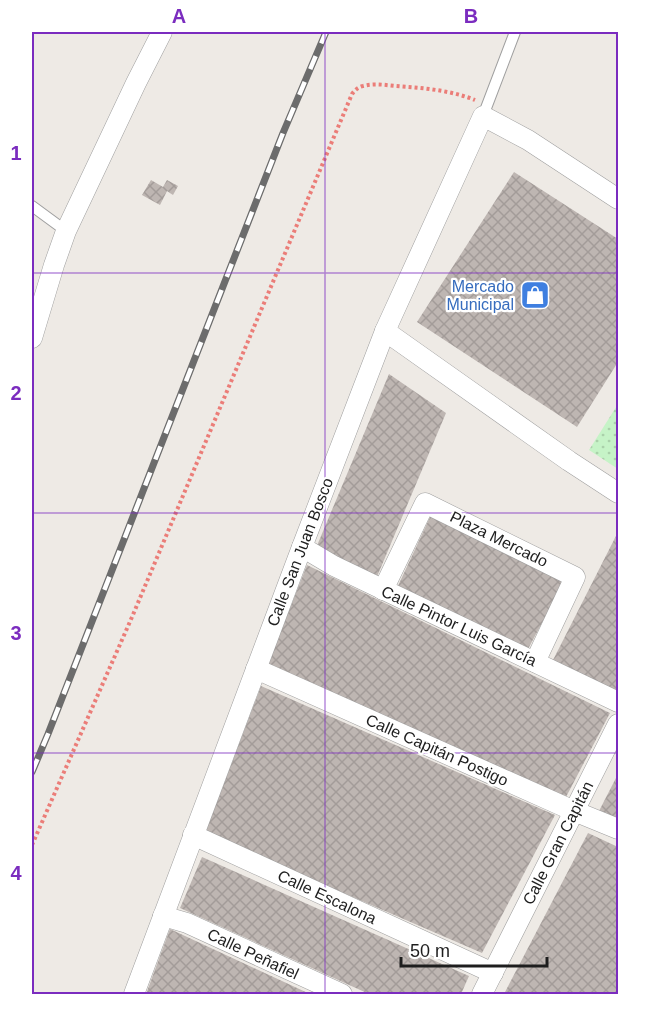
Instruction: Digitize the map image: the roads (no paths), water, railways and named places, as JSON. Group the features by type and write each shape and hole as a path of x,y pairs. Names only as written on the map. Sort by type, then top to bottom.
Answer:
{"street":[{"path":"32,338 66,231 162,32"},
{"path":"486,110 618,199"},
{"name":"Calle San Juan Bosco","path":"134,994 385,331 486,110"},
{"path":"385,331 618,493"},
{"name":"Plaza Mercado","path":"383,590 425,503 575,576 535,662"},
{"name":"Calle Pintor Luis García","path":"302,547 334,566 618,702"},
{"name":"Calle Capitán Postigo","path":"256,669 618,829"},
{"name":"Calle Gran Capitán","path":"482,994 618,724"},
{"name":"Calle Escalona","path":"194,835 493,973"},
{"name":"Calle Peñafiel","path":"163,916 187,923 342,994"}],"lane":[{"path":"486,110 515,32"},
{"path":"32,206 66,231"}],"railway":[{"path":"32,772 283,133 326,32"}],"place":[{"name":"Mercado Municipal","path":"535,295"}]}
